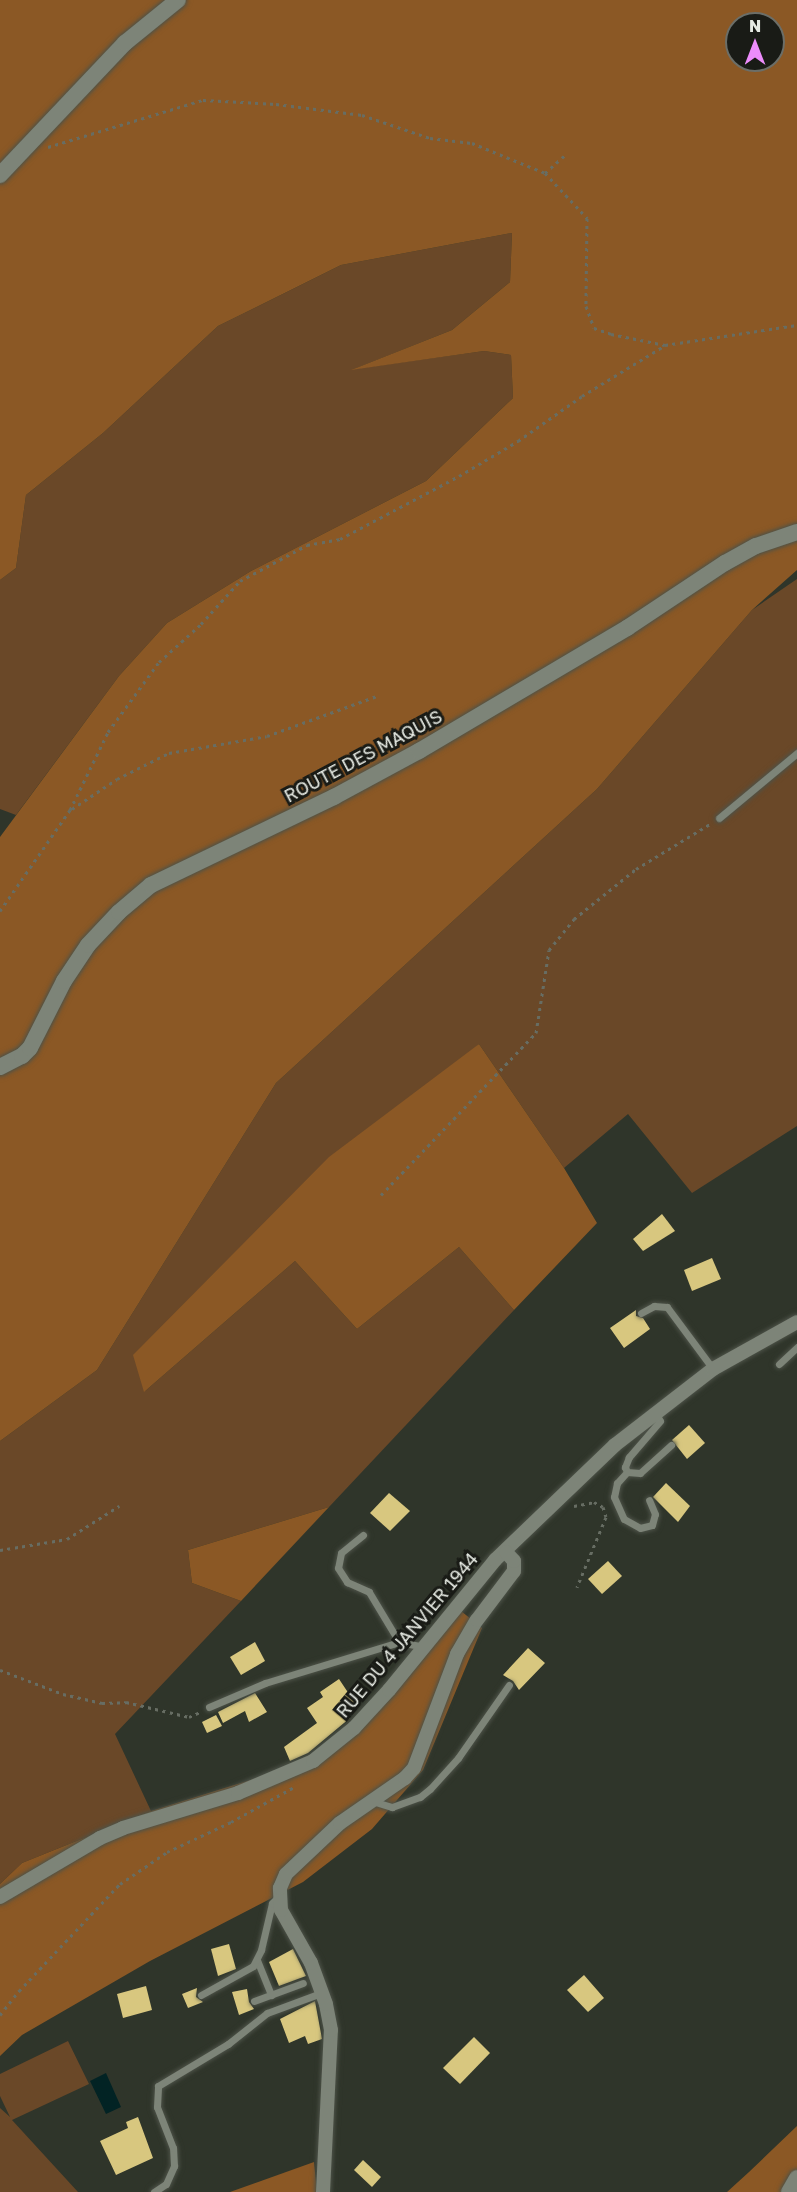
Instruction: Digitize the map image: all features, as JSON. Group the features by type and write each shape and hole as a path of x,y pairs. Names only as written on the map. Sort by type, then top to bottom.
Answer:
{"street":[{"path":"0,175 118,51 178,0"},
{"name":"ROUTE DES MAQUIS","path":"0,1067 22,1056 30,1048 64,981 88,945 119,912 151,885 334,797 419,751 627,628 725,563 756,546 797,532"},
{"name":"RUE DU 4 JANVIER 1944","path":"0,1897 77,1850 108,1835 238,1792 313,1761 354,1728 425,1648 487,1569 615,1445 713,1369 797,1323"},
{"path":"323,2192 323,2160 332,2049 329,2017 304,1948 281,1910 279,1896 286,1874 339,1823 405,1778 417,1763 440,1693 457,1654 477,1620 514,1571 514,1561 506,1552"},
{"path":"789,2192 797,2178"}],"lane":[{"path":"719,818 797,753"},
{"path":"641,1313 658,1305 670,1310 713,1369"},
{"path":"779,1364 797,1347"},
{"path":"627,1472 625,1467 629,1457 660,1421 655,1412"},
{"path":"627,1472 640,1473 671,1445"},
{"path":"627,1472 617,1483 614,1497 624,1519 640,1528 652,1525 655,1514 649,1500"},
{"path":"363,1535 341,1553 338,1568 347,1582 369,1592 399,1642"},
{"path":"210,1707 265,1683 399,1642 425,1648"},
{"path":"370,1800 392,1807 420,1797 430,1789 458,1758 492,1706 509,1685"},
{"path":"201,1995 247,1970 257,1960 272,1903 279,1896"},
{"path":"257,1960 271,1995"},
{"path":"254,2001 303,1983"},
{"path":"154,2192 166,2184 174,2166 173,2148 157,2107 158,2086 228,2044 267,2013 321,1993"}],"path":[{"path":"45,148 203,100 276,104 362,115 430,138 472,143 545,173 587,218 586,306 594,328 665,345 797,325"},
{"path":"545,173 566,154"},
{"path":"0,911 70,810 108,732 159,662 201,624 240,581 307,545 340,538 459,476 518,441 582,396 665,345"},
{"path":"70,810 117,779 169,753 267,736 377,696"},
{"path":"381,1195 536,1034 549,950 574,919 636,869 719,818"},
{"path":"566,1511 581,1502 594,1502 603,1507 606,1517 577,1587"},
{"path":"0,1550 68,1539 119,1506"},
{"path":"0,1670 63,1694 102,1703 126,1702 189,1717 210,1707"},
{"path":"0,2015 42,1966 120,1884 167,1852 231,1822 300,1784"}],"shaded area":[{"path":"0,0 797,0 797,570 752,610 597,789 276,1083 97,1370 0,1441 0,837 119,676 167,623 251,571 426,481 513,398 511,355 484,351 351,370 452,330 510,282 512,233 341,265 218,326 103,433 26,495 16,568 0,580"},
{"path":"512,233 510,282 452,330 354,369 484,351 511,355 513,398 426,481 251,571 167,623 119,676 16,815 0,809 0,580 16,568 26,495 103,433 218,326 341,265"},
{"path":"797,579 797,1126 692,1193 628,1114 564,1168 479,1044 144,1392 295,1261 357,1329 459,1247 514,1310 329,1507 188,1550 192,1583 241,1601 115,1734 151,1811 22,1863 0,1884 0,1441 97,1370 276,1083 597,789 752,610"},
{"path":"479,1044 564,1168 597,1223 514,1310 459,1247 357,1329 295,1261 144,1392 133,1355 329,1157"},
{"path":"329,1507 241,1601 192,1583 188,1550"},
{"path":"461,1611 482,1628 423,1770 372,1829 303,1882 150,1961 22,2035 0,2056 0,1884 22,1863 151,1811 270,1774 318,1755 355,1722"},
{"path":"68,2041 89,2084 12,2120 78,2192 0,2192 0,2108 10,2117 0,2096 0,2074"},
{"path":"797,2126 797,2192 727,2192 749,2172"},
{"path":"314,2162 317,2192 230,2192"}],"water":[{"path":"106,2073 121,2107 106,2114 90,2081"}],"building":[{"path":"662,1214 675,1231 643,1251 633,1239"},
{"path":"712,1258 721,1279 692,1291 684,1270"},
{"path":"636,1310 636,1316 643,1318 650,1329 624,1348 610,1328"},
{"path":"689,1425 705,1443 687,1459 672,1440"},
{"path":"666,1483 690,1506 678,1522 653,1497"},
{"path":"389,1493 410,1511 390,1531 370,1513"},
{"path":"608,1561 622,1576 602,1594 588,1579"},
{"path":"255,1642 265,1661 241,1675 230,1657"},
{"path":"528,1648 545,1663 519,1690 513,1681 503,1675"},
{"path":"339,1679 355,1703 343,1711 350,1718 308,1753 290,1761 284,1747 317,1723 307,1708 323,1697 320,1692"},
{"path":"255,1693 267,1712 249,1722 245,1711 223,1723 218,1712"},
{"path":"216,1715 222,1726 207,1733 202,1722"},
{"path":"229,1944 236,1969 218,1976 211,1949"},
{"path":"293,1949 306,1976 279,1986 269,1962"},
{"path":"584,1975 604,1998 588,2012 567,1990"},
{"path":"146,1986 152,2010 123,2018 117,1994"},
{"path":"197,1988 196,1997 203,2002 188,2008 182,1994"},
{"path":"247,1989 249,2002 254,2009 239,2015 232,1992"},
{"path":"315,2001 322,2039 308,2044 305,2036 289,2043 280,2019"},
{"path":"474,2037 490,2053 460,2084 443,2068"},
{"path":"138,2117 153,2158 116,2175 100,2141 128,2128 126,2122"},
{"path":"363,2160 381,2177 372,2187 354,2170"}]}
